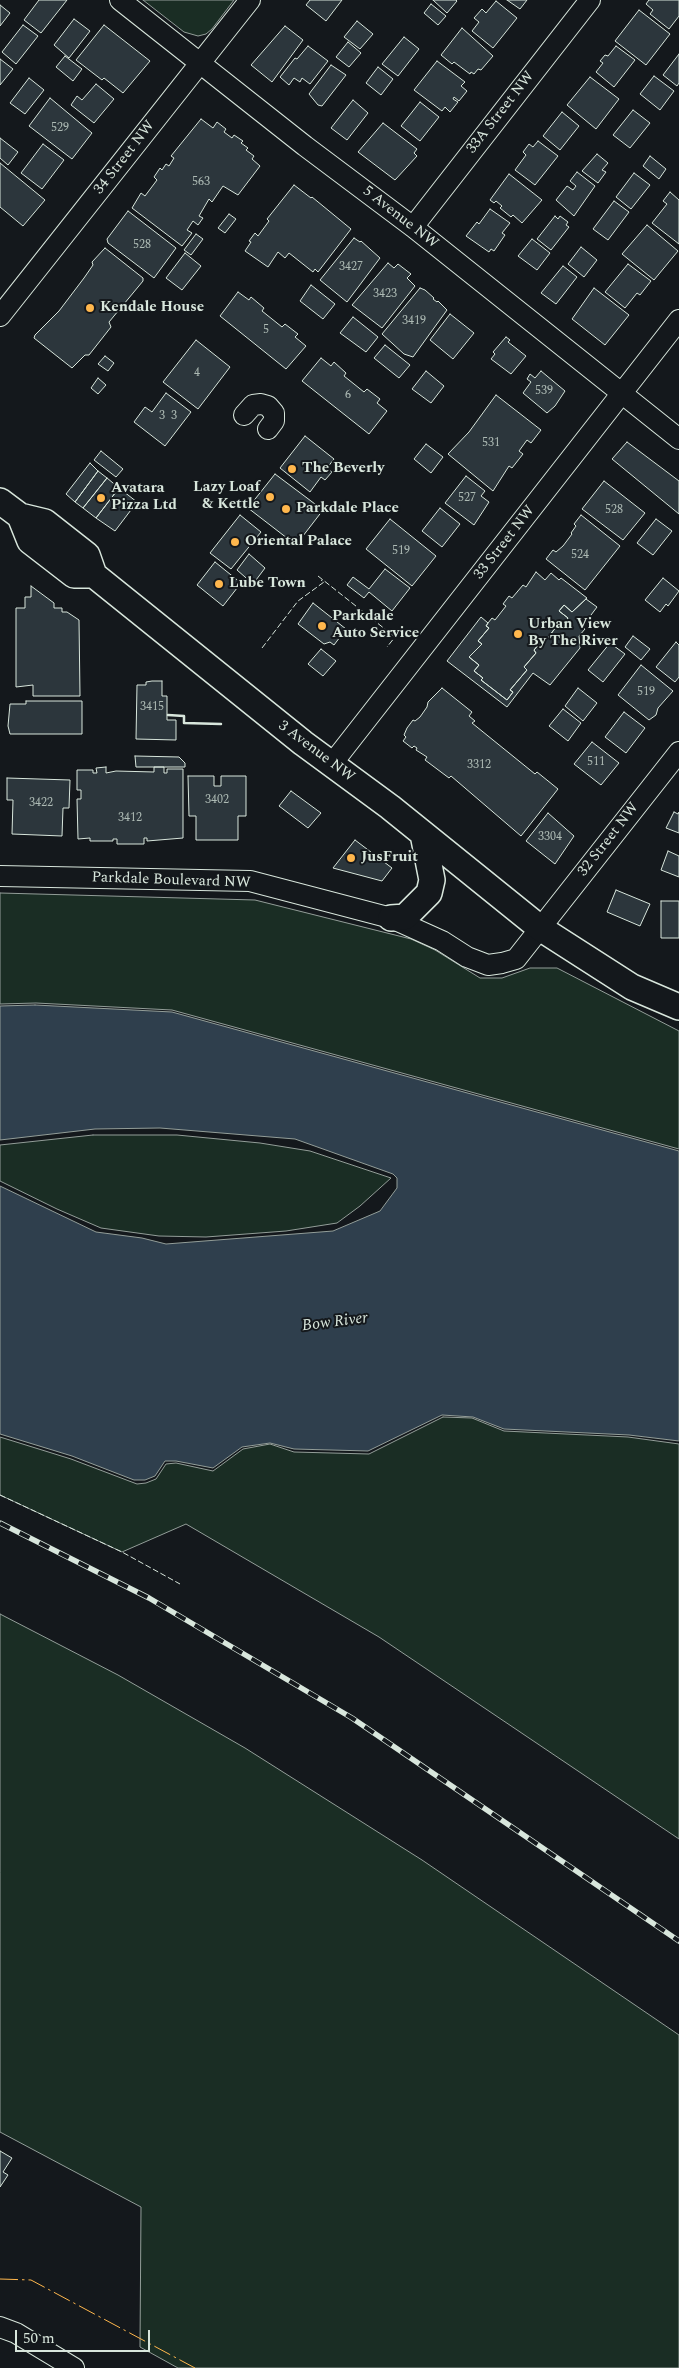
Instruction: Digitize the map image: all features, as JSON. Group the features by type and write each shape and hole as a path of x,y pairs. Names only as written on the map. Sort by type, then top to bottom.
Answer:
{"main road":[{"name":"3 Avenue NW","path":"7,510 30,541 44,553 74,576 94,575 331,765 423,834 540,928"},
{"path":"390,918 405,918 429,894 432,880 423,834"},
{"path":"540,928 632,987 679,1007"}],"street":[{"name":"5 Avenue NW","path":"120,0 305,146 413,227 679,439"},
{"name":"34 Street NW","path":"0,316 250,0"},
{"name":"33A Street NW","path":"413,227 590,0"},
{"name":"33 Street NW","path":"331,765 679,320"},
{"path":"244,415 253,405 261,404 268,406 274,413 274,420 268,429"},
{"name":"32 Street NW","path":"540,928 679,752"},
{"name":"Parkdale Boulevard NW","path":"0,876 250,881 390,918 442,942 467,957 488,965 516,958 540,928"},
{"path":"0,2327 16,2332 74,2368"}],"green space":[{"path":"143,0 234,0 212,29 206,34 198,36 184,32"},
{"path":"0,893 255,900 411,939 435,950 480,978 502,978 530,968 557,968 679,1031 679,1149 172,1010 36,1003 0,1004"},
{"path":"93,1135 177,1135 260,1143 310,1151 391,1178 360,1206 337,1223 286,1231 206,1237 159,1236 101,1228 0,1181 0,1145"},
{"path":"443,1417 472,1418 504,1431 628,1437 679,1444 679,1839 379,1637 186,1524 122,1552 0,1495 0,1437 71,1459 137,1484 156,1479 166,1464 176,1463 213,1471 243,1449 270,1444 294,1452 369,1454"},
{"path":"0,1614 118,1675 245,1748 422,1860 679,2035 679,2368 178,2368 140,2347 141,2207 0,2132"}],"water":[{"name":"Bow River","path":"35,1005 172,1012 679,1151 679,1441 629,1435 504,1429 473,1417 442,1415 368,1451 294,1449 270,1443 242,1447 213,1468 176,1461 165,1461 155,1476 145,1480 134,1480 72,1456 0,1434 0,1186 96,1232 142,1238 166,1244 333,1231 380,1211 397,1188 397,1178 393,1174 295,1139 160,1128 95,1129 0,1140 0,1006"}],"building":[{"path":"39,0 67,0 41,33 24,20"},
{"path":"310,0 342,0 326,21 306,5"},
{"path":"433,0 456,0 457,1 447,13"},
{"path":"507,0 527,0 520,9"},
{"path":"649,0 679,0 679,16 669,29 650,14 653,10 646,4"},
{"path":"496,1 517,18 493,48 472,31 479,22 474,18 482,9 486,13"},
{"path":"431,4 446,16 438,25 424,13"},
{"path":"0,5 10,13 0,26"},
{"path":"639,10 670,34 646,65 615,41"},
{"path":"74,19 90,31 69,58 54,45"},
{"path":"357,21 373,34 360,49 344,37"},
{"path":"23,25 38,36 16,64 2,52"},
{"path":"104,25 150,61 123,93 76,60"},
{"path":"285,26 303,40 272,82 251,65"},
{"path":"462,28 493,56 481,70 478,69 474,74 471,72 470,74 454,62 452,64 441,55"},
{"path":"404,37 419,49 398,76 382,64"},
{"path":"348,42 361,53 349,67 336,57"},
{"path":"308,46 328,61 310,84 302,78 300,82 294,78 289,85 280,77 295,58 297,59"},
{"path":"616,46 635,60 614,87 596,72 603,63 600,61 605,55 608,56"},
{"path":"679,54 679,83 677,86 663,75"},
{"path":"65,56 82,69 73,81 56,67"},
{"path":"0,59 13,69 0,85"},
{"path":"437,61 465,82 461,86 467,91 459,101 454,97 453,99 458,102 450,112 445,107 442,111 414,90"},
{"path":"331,65 346,75 322,106 318,105 309,94"},
{"path":"378,67 393,79 381,95 366,83"},
{"path":"654,76 674,91 660,110 640,94"},
{"path":"590,77 619,99 596,129 567,105"},
{"path":"29,78 44,90 25,114 10,103"},
{"path":"96,84 114,99 94,123 71,105 77,96 82,100"},
{"path":"50,98 92,133 72,159 29,126"},
{"path":"353,100 368,113 347,140 331,128"},
{"path":"420,102 439,117 420,141 401,126"},
{"path":"633,110 650,123 630,148 613,135"},
{"path":"562,112 579,126 560,150 543,136"},
{"path":"201,119 213,128 217,122 226,129 224,132 232,138 234,135 243,141 241,143 248,148 246,150 254,156 252,159 260,166 238,195 223,186 212,202 209,199 199,216 203,218 198,225 193,221 187,230 192,233 182,246 132,208 141,193 145,196 157,180 154,177 160,168 162,170 166,164 169,166 174,158 171,156"},
{"path":"383,123 417,149 414,153 417,156 395,180 358,152"},
{"path":"0,138 18,152 8,165 0,158"},
{"path":"538,141 558,156 535,185 515,170 526,155 523,152 529,144 533,147"},
{"path":"43,144 64,160 42,189 21,173"},
{"path":"597,154 608,163 602,170 606,172 598,183 582,171"},
{"path":"650,156 666,169 659,179 643,166"},
{"path":"0,163 45,200 23,226 0,207"},
{"path":"577,172 595,186 574,216 556,200 567,186 573,190 576,186 570,181"},
{"path":"634,173 650,185 631,209 616,197"},
{"path":"509,174 542,200 522,223 513,215 511,217 500,208 502,206 496,201 494,203 490,200"},
{"path":"294,185 351,229 318,272 315,269 313,272 289,253 285,258 278,252 268,267 245,251 251,242 249,241 255,233 258,236 269,221 267,219"},
{"path":"670,192 679,200 679,244 652,223 667,204 663,201"},
{"path":"614,201 629,212 608,240 593,229"},
{"path":"490,209 510,223 502,233 505,235 494,251 491,249 489,252 466,236 477,222 479,224"},
{"path":"128,211 176,248 154,278 108,243 107,239"},
{"path":"229,214 236,219 225,233 218,228"},
{"path":"555,216 558,219 560,216 568,222 566,225 569,227 551,250 537,239"},
{"path":"647,225 678,251 654,280 622,254"},
{"path":"196,234 203,239 191,255 184,250"},
{"path":"354,238 361,241 380,258 347,302 320,280"},
{"path":"532,239 550,253 537,270 518,256"},
{"path":"581,247 597,260 584,277 568,264"},
{"name":"Kendale House","path":"105,248 143,278 143,281 109,322 111,327 89,355 85,355 72,368 34,338 59,311 93,265 92,262"},
{"path":"185,253 201,266 182,290 166,278"},
{"path":"388,263 394,268 398,264 411,274 407,278 415,286 382,328 352,305"},
{"path":"628,264 651,281 640,295 637,293 625,308 605,292"},
{"path":"563,266 577,277 556,304 541,293"},
{"path":"311,285 335,304 323,319 300,301"},
{"path":"420,288 425,290 447,310 413,357 404,354 382,334"},
{"path":"594,288 629,315 605,345 572,319"},
{"path":"238,292 249,300 251,297 264,308 262,311 282,327 285,324 298,334 295,337 306,346 286,369 220,316"},
{"path":"450,314 474,333 453,359 430,340"},
{"path":"353,317 378,337 366,352 340,333"},
{"path":"506,337 510,340 508,342 526,356 511,374 491,359 495,354 493,352"},
{"path":"196,340 230,367 198,409 163,382"},
{"path":"385,345 410,365 399,378 374,358"},
{"path":"105,356 114,363 108,371 98,364"},
{"path":"321,358 331,366 334,362 346,373 344,376 364,392 367,389 380,399 377,403 387,411 369,434 302,381"},
{"path":"426,371 444,386 431,403 412,389"},
{"path":"541,371 565,391 555,406 547,413 523,393 531,382 527,379 530,374 535,378"},
{"path":"98,378 106,385 98,394 91,388"},
{"path":"166,393 191,412 165,446 134,422 145,407 152,412"},
{"path":"496,395 541,430 531,443 527,440 519,451 523,454 512,468 509,466 493,491 448,454 469,432"},
{"path":"305,436 334,459 327,468 332,472 325,480 321,477 310,492 280,468"},
{"path":"627,442 679,481 679,514 612,459"},
{"path":"426,444 443,457 431,473 414,459"},
{"path":"101,451 123,469 116,477 94,460"},
{"path":"90,463 98,471 75,502 66,494"},
{"path":"98,471 107,478 83,508 75,502"},
{"name":"Parkdale Place","path":"275,474 323,510 296,545 248,508"},
{"path":"466,476 485,491 481,496 489,502 474,525 445,503"},
{"name":"Avatara Pizza Ltd","path":"107,478 119,488 96,518 83,508"},
{"path":"604,481 645,513 623,540 582,509"},
{"path":"119,488 137,502 115,531 96,518"},
{"path":"440,508 460,524 442,547 422,531"},
{"name":"Oriental Palace","path":"240,515 261,532 231,569 210,553"},
{"path":"581,515 620,546 585,590 546,559 553,550 556,552 563,546 572,534 576,526 574,524"},
{"path":"390,519 436,556 412,586 366,549"},
{"path":"656,519 672,531 653,555 637,543"},
{"path":"249,554 265,568 253,584 237,570"},
{"name":"Lube Town","path":"215,562 241,583 223,606 197,585"},
{"path":"385,569 410,588 392,611 369,592 364,598 347,585 353,577 369,589"},
{"name":"Urban View By The River","path":"536,572 545,580 551,573 559,580 561,578 587,598 572,612 564,605 559,611 568,618 562,626 559,623 547,639 545,637 534,650 536,653 524,667 527,670 510,690 513,692 507,700 481,680 483,678 474,671 479,665 469,657 482,644 478,641 489,628 486,626 492,618 495,620 506,606 503,604 509,596 512,598 523,585 526,587"},
{"path":"663,578 679,591 668,606 666,604 660,612 645,600"},
{"path":"31,586 54,603 54,608 62,608 62,612 67,612 79,620 80,696 33,696 33,685 16,687 16,608 25,608 25,597 31,597"},
{"path":"586,599 597,607 582,627 585,629 579,636 580,648 550,685 533,673 507,707 447,661 481,617 488,623 486,626 489,628 478,641 482,644 469,657 479,665 474,671 483,678 481,680 507,700 513,692 510,690 527,670 524,667 536,653 534,650 545,637 547,639 559,623 562,626 568,618 559,611 564,605 572,612"},
{"name":"Parkdale Auto Service","path":"313,603 346,629 334,645 330,642 324,644 298,624"},
{"path":"633,636 650,649 641,660 625,647"},
{"path":"676,642 679,645 679,677 675,682 656,667"},
{"path":"610,643 625,654 603,682 588,670"},
{"path":"321,649 336,661 323,676 308,664"},
{"path":"641,665 673,691 658,708 656,715 649,720 618,695"},
{"path":"152,681 162,681 162,696 167,696 167,720 176,720 176,740 136,739 137,685 146,685 146,682"},
{"path":"442,688 472,712 469,716 475,721 472,723 535,774 537,772 558,789 521,836 451,776 449,778 425,760 427,757 416,750 417,748 414,746 412,748 403,741 406,737 404,735 407,728 413,720 415,721 420,717 428,702"},
{"path":"578,688 597,703 583,721 565,706"},
{"path":"26,701 82,701 82,734 10,734 8,726 10,704 26,704"},
{"path":"563,709 581,723 568,741 549,726"},
{"path":"624,712 645,728 626,753 605,737"},
{"path":"592,742 619,763 601,785 574,764"},
{"path":"135,756 179,757 185,763 185,767 136,767"},
{"path":"106,767 106,773 116,771 154,772 154,767 164,767 164,773 167,773 167,769 183,769 183,838 147,841 147,838 144,838 144,844 117,844 117,839 113,839 113,841 90,841 90,838 78,839 77,799 81,799 81,790 77,790 77,770 93,770 93,773 97,773 96,768"},
{"path":"188,776 214,776 214,786 221,786 221,776 246,776 246,816 238,816 238,840 196,840 196,816 189,816"},
{"path":"7,778 70,780 69,808 63,808 62,836 12,834 13,800 7,800"},
{"path":"291,791 321,813 308,828 279,806"},
{"path":"674,812 678,814 679,812 679,833 666,828"},
{"path":"548,813 574,836 555,864 526,841"},
{"path":"355,840 392,868 382,881 333,868"},
{"path":"668,851 679,856 679,877 661,870"},
{"path":"616,890 650,904 640,926 607,912"},
{"path":"661,901 679,901 679,938 661,938"},
{"path":"0,2151 12,2158 3,2172 8,2175 0,2187"}],"railway":[{"path":"0,1523 149,1598 352,1718 679,1941"}],"fence":[{"path":"318,576 395,637 387,647"},
{"path":"262,648 298,601 324,582 321,580"},
{"path":"0,1495 122,1552 180,1584"}],"wall":[{"path":"168,715 184,716 184,723 221,724"}],"power":[{"path":"0,2279 31,2280 195,2368"}],"place":[{"name":"Kendale House","path":"90,308"},
{"name":"The Beverly","path":"292,469"},
{"name":"Lazy Loaf & Kettle","path":"270,497"},
{"name":"Avatara Pizza Ltd","path":"101,498"},
{"name":"Parkdale Place","path":"286,509"},
{"name":"Oriental Palace","path":"235,542"},
{"name":"Lube Town","path":"219,584"},
{"name":"Parkdale Auto Service","path":"322,626"},
{"name":"Urban View By The River","path":"518,634"},
{"name":"JusFruit","path":"351,858"}]}
